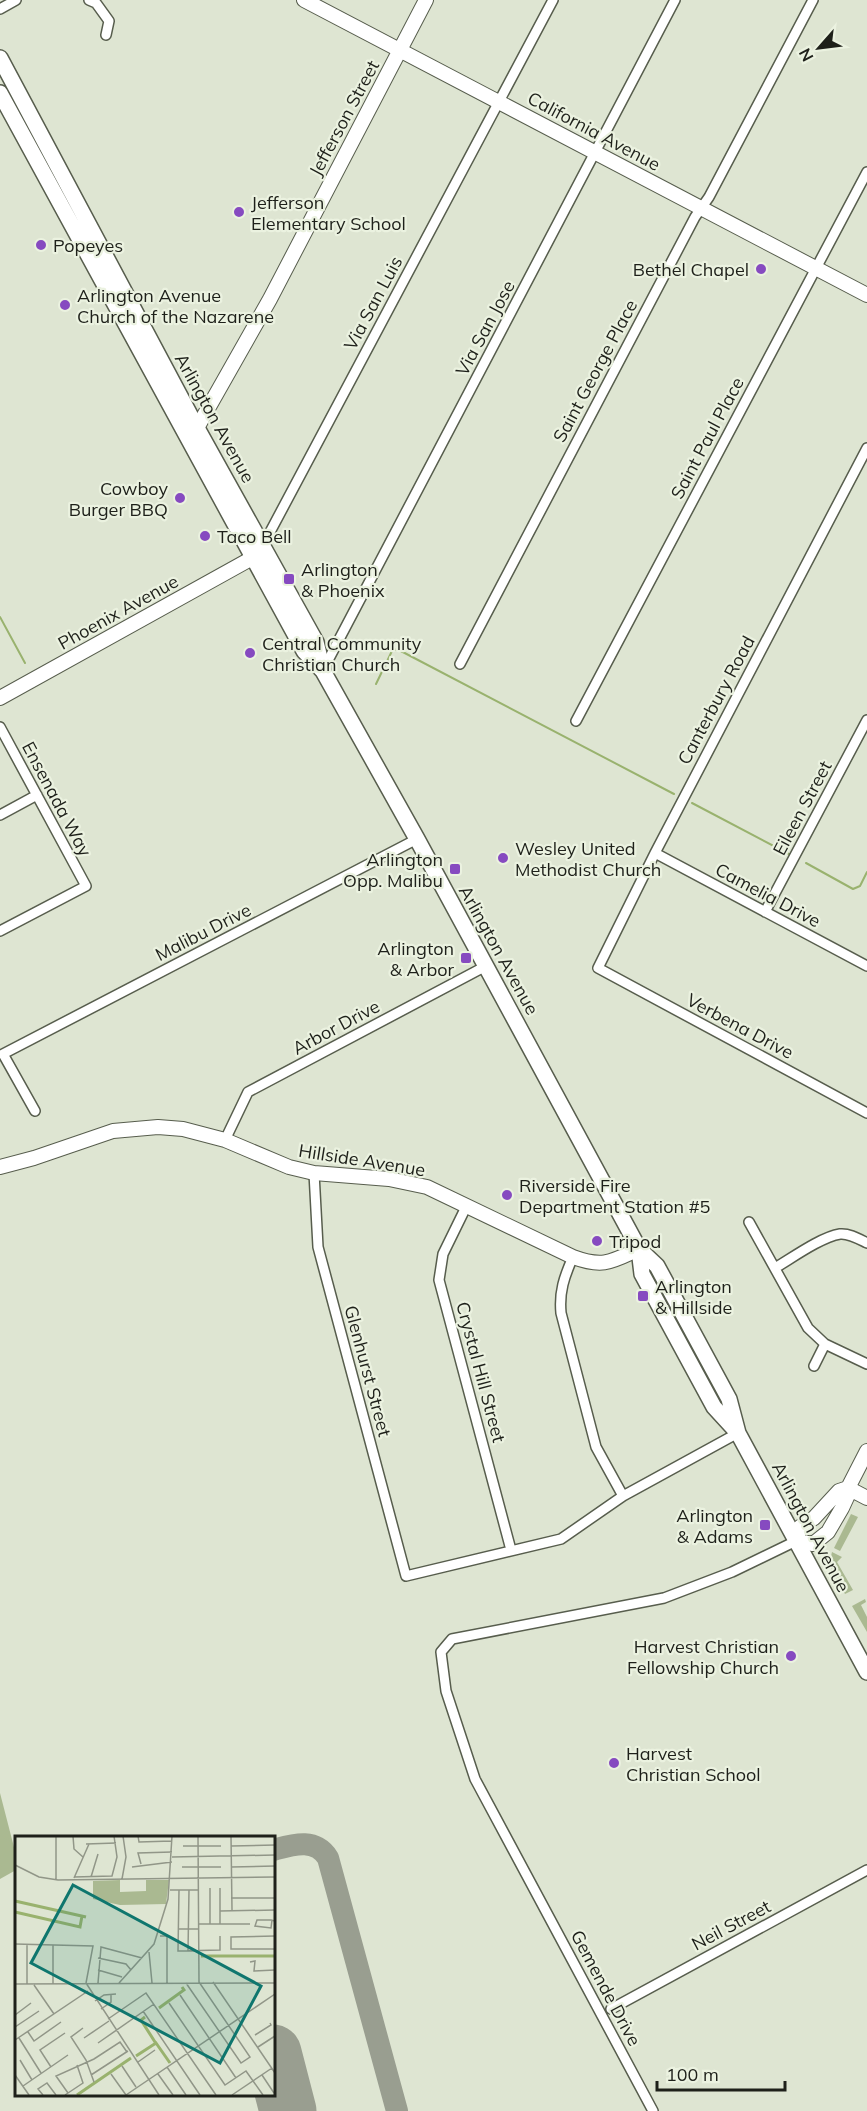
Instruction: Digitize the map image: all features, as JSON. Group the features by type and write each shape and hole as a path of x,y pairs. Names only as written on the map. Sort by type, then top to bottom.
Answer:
{"main road":[{"name":"Arlington Avenue","path":"0,58 197,428 259,551 304,651 323,670 417,839 639,1248 642,1274 714,1407 738,1433 867,1672"},
{"name":"Arlington Avenue","path":"0,93 189,442 259,551"}],"street":[{"path":"0,9 16,0"},
{"path":"89,0 96,3 109,21 106,35"},
{"name":"California Avenue","path":"304,0 867,295"},
{"name":"Jefferson Street","path":"189,442 270,298 426,0"},
{"name":"Via San Luis","path":"259,551 553,0"},
{"name":"Via San Jose","path":"323,670 675,0"},
{"name":"Saint George Place","path":"460,664 813,0"},
{"name":"Saint Paul Place","path":"576,721 867,172"},
{"path":"183,403 198,413 208,408"},
{"name":"Canterbury Road","path":"598,968 655,853 867,448"},
{"name":"Phoenix Avenue","path":"0,698 259,551"},
{"name":"Eileen Street","path":"765,912 867,720"},
{"name":"Ensenada Way","path":"0,727 86,886 0,931"},
{"path":"0,815 37,795"},
{"name":"Malibu Drive","path":"35,1111 3,1054 417,839"},
{"name":"Camelia Drive","path":"655,853 867,966"},
{"name":"Arbor Drive","path":"225,1140 248,1092 486,966"},
{"name":"Verbena Drive","path":"598,968 867,1113"},
{"name":"Hillside Avenue","path":"0,1167 113,1131 158,1127 183,1129 225,1140 289,1167 314,1173 427,1187 573,1257 598,1264 620,1258 639,1248"},
{"name":"Glenhurst Street","path":"314,1173 318,1247 406,1576 511,1550"},
{"name":"Crystal Hill Street","path":"467,1206 443,1254 439,1280 511,1550"},
{"path":"749,1222 808,1328 825,1344 867,1364"},
{"path":"775,1268 824,1240 840,1234 856,1237 867,1244"},
{"path":"573,1257 562,1283 561,1313 596,1447 623,1496"},
{"path":"814,1366 825,1344"},
{"path":"511,1550 561,1539 623,1496 738,1433"},
{"path":"867,1451 848,1488 848,1495 842,1508 828,1532 813,1544 796,1541 800,1527 814,1518 838,1491 848,1488 867,1498"},
{"name":"Gemende Drive","path":"653,2111 475,1779 446,1692 441,1652 452,1639 664,1598 707,1583 796,1541"},
{"name":"Neil Street","path":"611,2009 867,1870"}],"green space":[{"path":"851,1514 858,1517 840,1551 834,1548"},
{"path":"832,1552 842,1557 837,1562 853,1590 845,1594 829,1566"},
{"path":"865,1599 866,1602 861,1605 867,1617 867,1632 852,1606"},
{"path":"0,1793 15,1851 15,1871 0,1879"}],"waterway":[{"path":"0,617 25,663"},
{"path":"376,684 392,651 397,649 674,794"},
{"path":"692,803 789,854"},
{"path":"806,863 853,889 860,886 867,872"}],"taxiway":[{"path":"274,1850 295,1845 310,1845 323,1851 328,1858 397,2111"}],"runway":[{"path":"274,2057 288,2111"}],"place":[{"name":"Jefferson Elementary School","path":"239,212"},
{"name":"Popeyes","path":"41,245"},
{"name":"Bethel Chapel","path":"761,269"},
{"name":"Arlington Avenue Church of the Nazarene","path":"65,305"},
{"name":"Cowboy Burger BBQ","path":"180,498"},
{"name":"Taco Bell","path":"205,536"},
{"name":"Arlington & Phoenix","path":"289,579"},
{"name":"Central Community Christian Church","path":"250,653"},
{"name":"Wesley United Methodist Church","path":"503,858"},
{"name":"Arlington Opp. Malibu","path":"455,869"},
{"name":"Arlington & Arbor","path":"466,958"},
{"name":"Riverside Fire Department Station #5","path":"507,1195"},
{"name":"Tripod","path":"597,1241"},
{"name":"Arlington & Hillside","path":"643,1296"},
{"name":"Arlington & Adams","path":"765,1525"},
{"name":"Harvest Christian Fellowship Church","path":"791,1656"},
{"name":"Harvest Christian School","path":"614,1763"}]}
